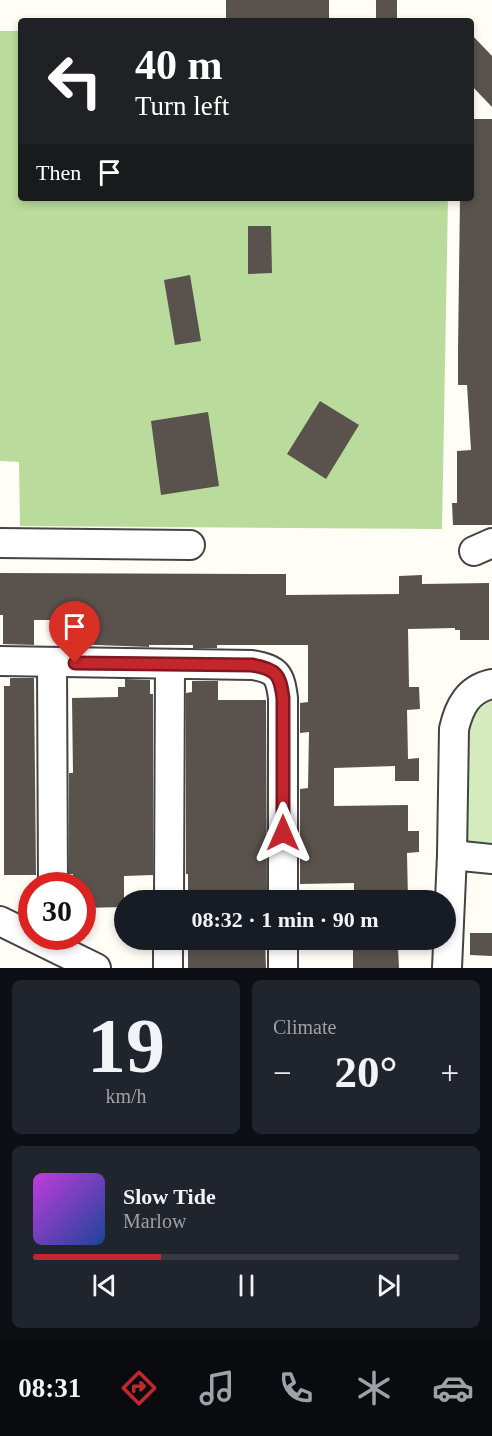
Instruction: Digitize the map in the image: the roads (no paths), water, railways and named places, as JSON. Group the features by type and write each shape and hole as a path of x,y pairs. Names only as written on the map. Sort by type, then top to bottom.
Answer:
{"street":[{"path":"0,543 190,545"},
{"path":"0,661 252,665 266,667 275,673 281,682 283,698 283,890"},
{"path":"52,663 53,872"},
{"path":"169,890 170,664"},
{"path":"447,968 454,729 458,713 465,701 475,691 492,684"},
{"path":"452,855 492,859"},
{"path":"0,921 18,928"},
{"path":"67,950 96,968"},
{"path":"168,950 168,968"},
{"path":"283,950 283,968"}]}
